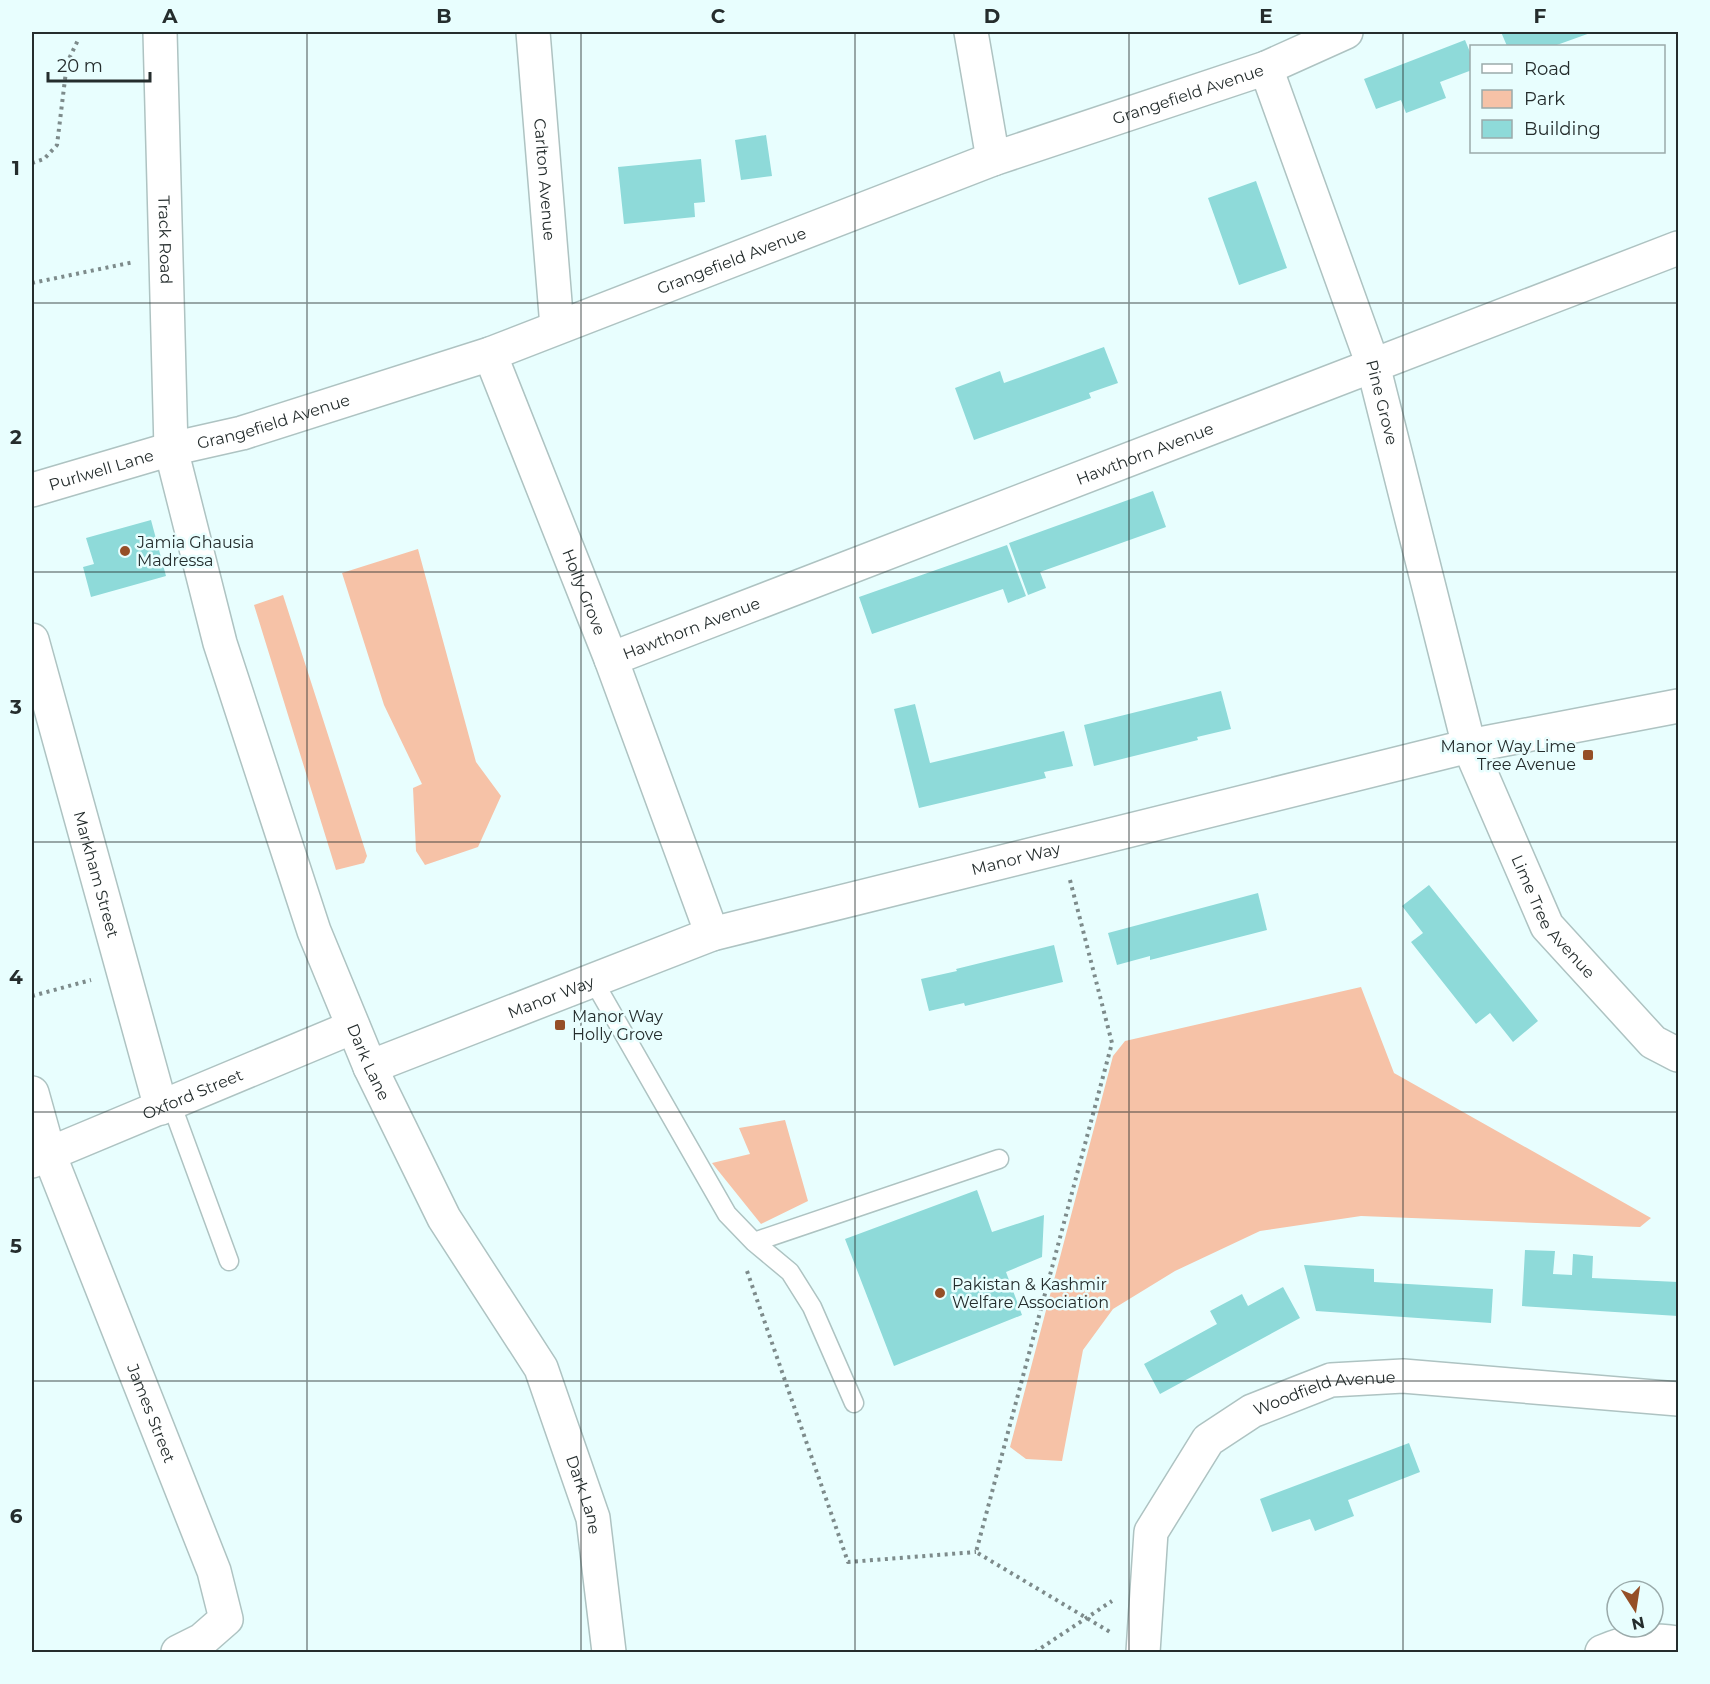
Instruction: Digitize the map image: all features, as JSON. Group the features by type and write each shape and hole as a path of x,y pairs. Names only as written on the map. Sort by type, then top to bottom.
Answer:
{"street":[{"name":"Track Road","path":"160,32 171,449"},
{"name":"Carlton Avenue","path":"533,32 557,327"},
{"path":"971,32 993,159"},
{"name":"Grangefield Avenue","path":"171,449 242,433 490,354 993,159 1279,52 1346,32"},
{"name":"Pine Grove","path":"1279,52 1373,365 1469,746"},
{"name":"Hawthorn Avenue","path":"611,659 1678,248"},
{"name":"Holly Grove","path":"490,354 611,659 712,934"},
{"name":"Purlwell Lane","path":"32,490 171,449"},
{"name":"Dark Lane","path":"171,449 220,643 314,931 370,1067 444,1218 541,1368 593,1518 609,1653"},
{"name":"Markham Street","path":"32,640 123,971 166,1105"},
{"name":"Manor Way","path":"370,1067 712,934 1469,746 1678,706"},
{"name":"Lime Tree Avenue","path":"1469,746 1547,926 1653,1042 1678,1055"},
{"name":"Oxford Street","path":"40,1158 353,1027"},
{"path":"32,1093 40,1158"},
{"name":"James Street","path":"40,1158 214,1571 226,1619 202,1640 178,1653"},
{"name":"Woodfield Avenue","path":"1143,1653 1151,1532 1208,1440 1252,1411 1330,1380 1403,1376 1678,1399"},
{"path":"1602,1653 1619,1645 1646,1639 1678,1643"}],"lane":[{"path":"593,981 727,1214 754,1242 790,1272 813,1307 854,1403"},
{"path":"166,1105 229,1261"},
{"path":"754,1242 999,1159"}],"path":[{"path":"32,163 44,159 57,145 67,63 79,38"},
{"path":"32,283 166,255"},
{"path":"976,1552 1112,1043 1062,847"},
{"path":"32,996 123,971"},
{"path":"747,1270 848,1562 976,1552 1114,1635"},
{"path":"1035,1653 1148,1578"}],"green space":[{"path":"418,549 476,762 501,796 478,847 425,865 416,851 413,788 422,784 384,705 342,573"},
{"path":"283,595 367,856 364,863 336,870 254,605"},
{"path":"1361,987 1394,1073 1651,1218 1640,1227 1361,1216 1260,1231 1175,1271 1113,1309 1083,1350 1062,1461 1026,1459 1010,1447 1113,1056 1125,1041"},
{"path":"785,1120 808,1201 761,1224 712,1163 750,1154 739,1128"}],"building":[{"path":"1501,32 1593,32 1557,45 1507,45"},
{"path":"1465,40 1470,52 1470,71 1440,82 1446,98 1406,113 1401,100 1376,109 1364,79"},
{"path":"766,135 772,176 741,180 735,140"},
{"path":"701,159 705,202 694,203 695,217 624,224 618,167"},
{"path":"1256,181 1287,268 1239,285 1208,198"},
{"path":"1104,347 1118,383 1089,393 1091,398 974,440 955,388 1000,371 1004,383"},
{"path":"1153,491 1166,527 1040,572 1046,588 1028,595 1009,543"},
{"name":"Jamia Ghausia Madressa","path":"151,520 166,576 91,597 83,567 94,564 86,538"},
{"path":"1007,545 1026,596 1008,603 1003,589 872,634 859,597"},
{"path":"1221,691 1231,729 1197,737 1198,740 1094,766 1084,725"},
{"path":"915,704 930,763 1064,731 1073,766 1044,772 1046,778 919,808 894,709"},
{"path":"1429,885 1538,1021 1513,1042 1490,1013 1476,1024 1411,942 1423,933 1402,906"},
{"path":"1258,893 1267,930 1150,960 1150,956 1117,965 1108,933"},
{"path":"1054,945 1063,982 965,1006 964,1003 929,1011 921,979"},
{"name":"Pakistan & Kashmir Welfare Association","path":"977,1190 992,1232 1044,1215 1042,1257 1006,1272 1022,1315 894,1366 845,1239"},
{"path":"1525,1250 1555,1251 1553,1274 1572,1275 1573,1254 1593,1256 1592,1278 1678,1282 1678,1316 1522,1306"},
{"path":"1304,1265 1374,1269 1374,1282 1493,1289 1491,1323 1316,1311"},
{"path":"1283,1287 1300,1318 1160,1394 1144,1364 1217,1324 1210,1311 1242,1294 1248,1306"},
{"path":"1409,1443 1420,1472 1348,1500 1354,1516 1315,1531 1310,1519 1272,1532 1260,1499"}],"place":[{"name":"Jamia Ghausia Madressa","path":"125,551"},
{"name":"Manor Way Lime Tree Avenue","path":"1588,755"},
{"name":"Manor Way Holly Grove","path":"560,1025"},
{"name":"Pakistan & Kashmir Welfare Association","path":"940,1293"}]}
